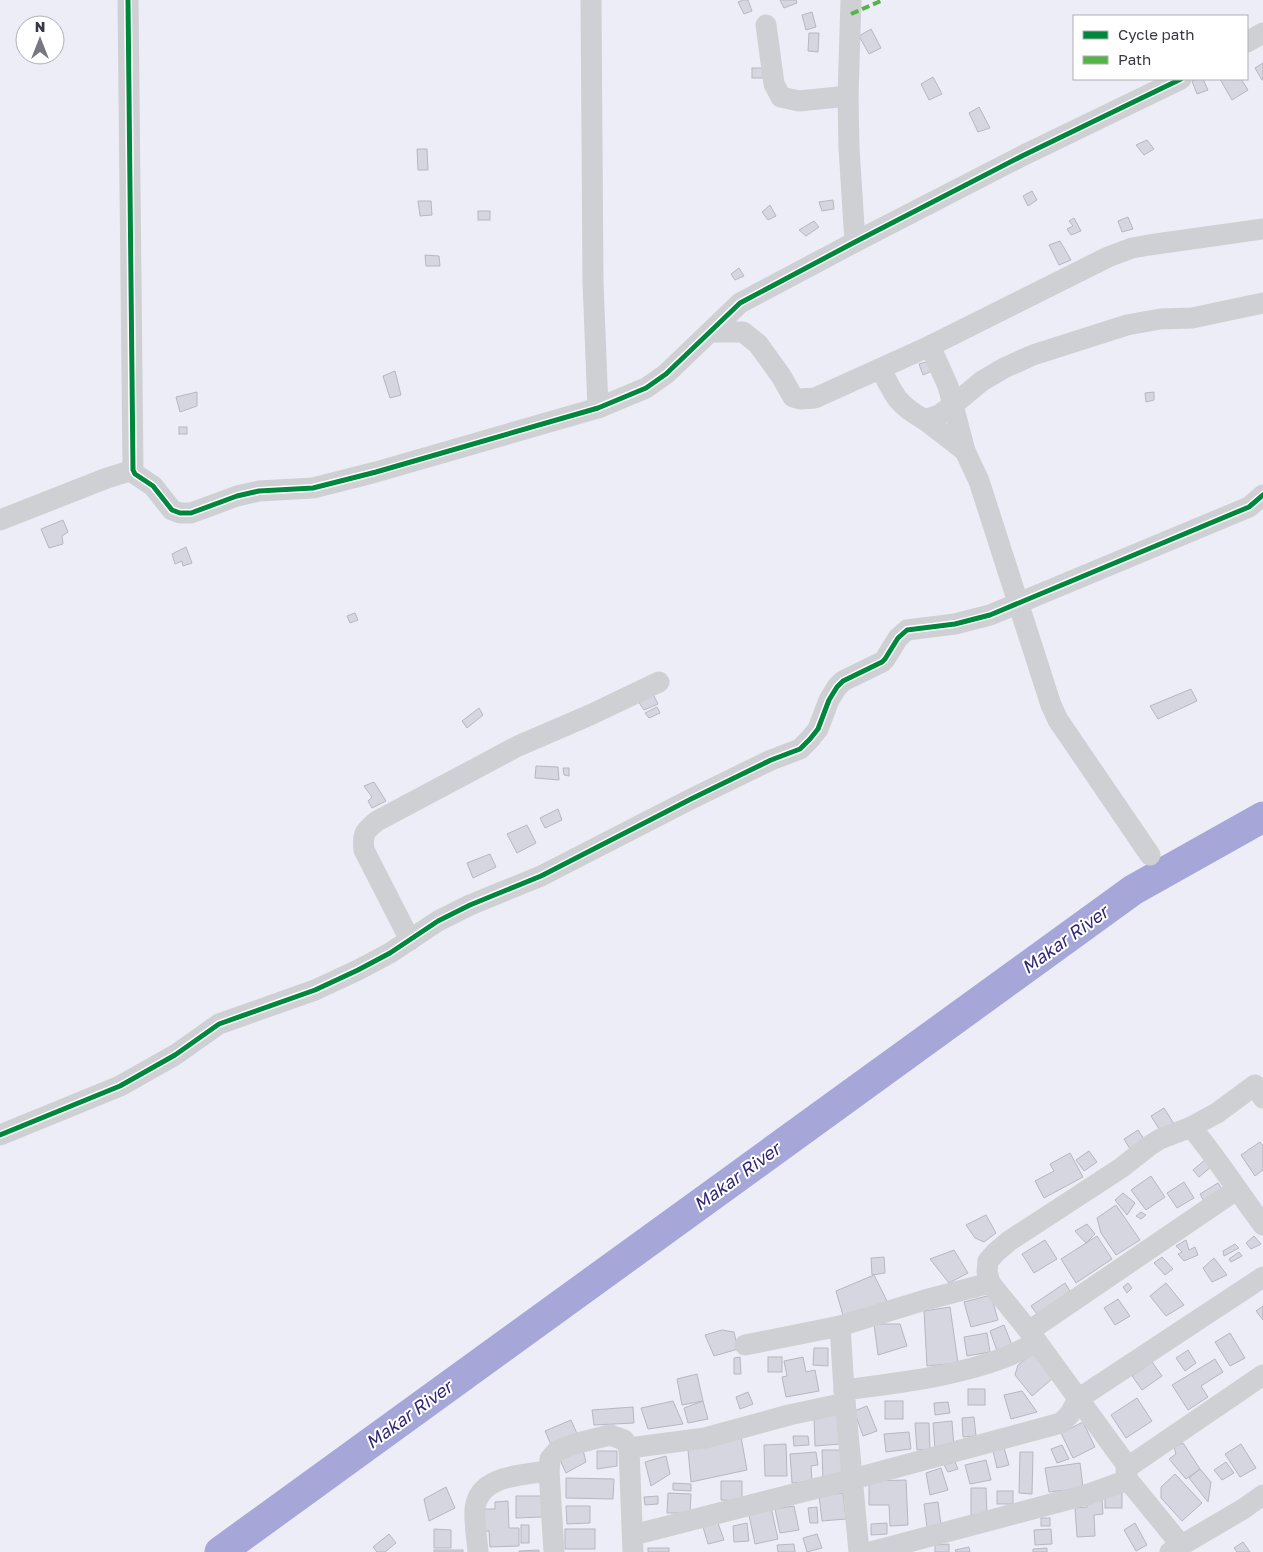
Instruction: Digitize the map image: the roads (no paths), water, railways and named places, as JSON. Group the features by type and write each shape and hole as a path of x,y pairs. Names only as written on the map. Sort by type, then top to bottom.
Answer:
{"street":[{"path":"128,0 133,470 135,474 152,486 172,510 180,513 191,513 244,494 259,491 313,488 376,472 598,408 646,388 666,374 740,303 1022,156 1179,80"},
{"path":"591,0 593,282 598,408"},
{"path":"851,0 848,96 855,242"},
{"path":"766,25 774,84 781,97 799,101 848,96"},
{"path":"1248,41 1263,33"},
{"path":"710,332 743,332 758,344 781,376 793,397 800,399 815,398 930,346 1108,257 1132,248 1263,229"},
{"path":"740,303 743,332"},
{"path":"925,420 939,415 982,380 1033,355 1127,325 1160,319 1192,318 1263,303"},
{"path":"930,346 948,386 965,451 979,481 1032,643 1044,688 1058,720 1150,855"},
{"path":"881,368 900,403 965,451"},
{"path":"0,520 107,478 133,470"},
{"path":"0,1135 120,1086 175,1055 219,1024 315,990 366,966 390,953 438,921 470,905 541,876 691,799 771,760 800,749 818,728 837,688 844,681 882,662 898,638 907,630 955,624 990,615 1249,507 1263,495"},
{"path":"410,940 364,850 362,839 365,831 377,821 518,746 659,682"},
{"path":"1260,1088 1191,1127 1154,1143 1121,1168 1009,1241 988,1261 987,1272 990,1283 1033,1337 1078,1399 1175,1548 1263,1495"},
{"path":"1191,1127 1210,1150 1236,1190 1263,1226"},
{"path":"629,1448 705,1438 789,1415 845,1397 973,1368 1005,1357 1236,1190"},
{"path":"554,1552 549,1471 550,1459 557,1451 574,1444 610,1435 624,1440 629,1448 633,1544 853,1479 1061,1423 1070,1414 1078,1399 1263,1277"},
{"path":"745,1345 840,1326 925,1300 990,1283"},
{"path":"840,1326 859,1552"},
{"path":"871,1552 1089,1494 1128,1474 1263,1375"},
{"path":"478,1552 475,1508 480,1493 488,1486 506,1478 549,1471"}],"waterway":[{"name":"Makar River","path":"220,1552 1133,890 1263,817"}]}
